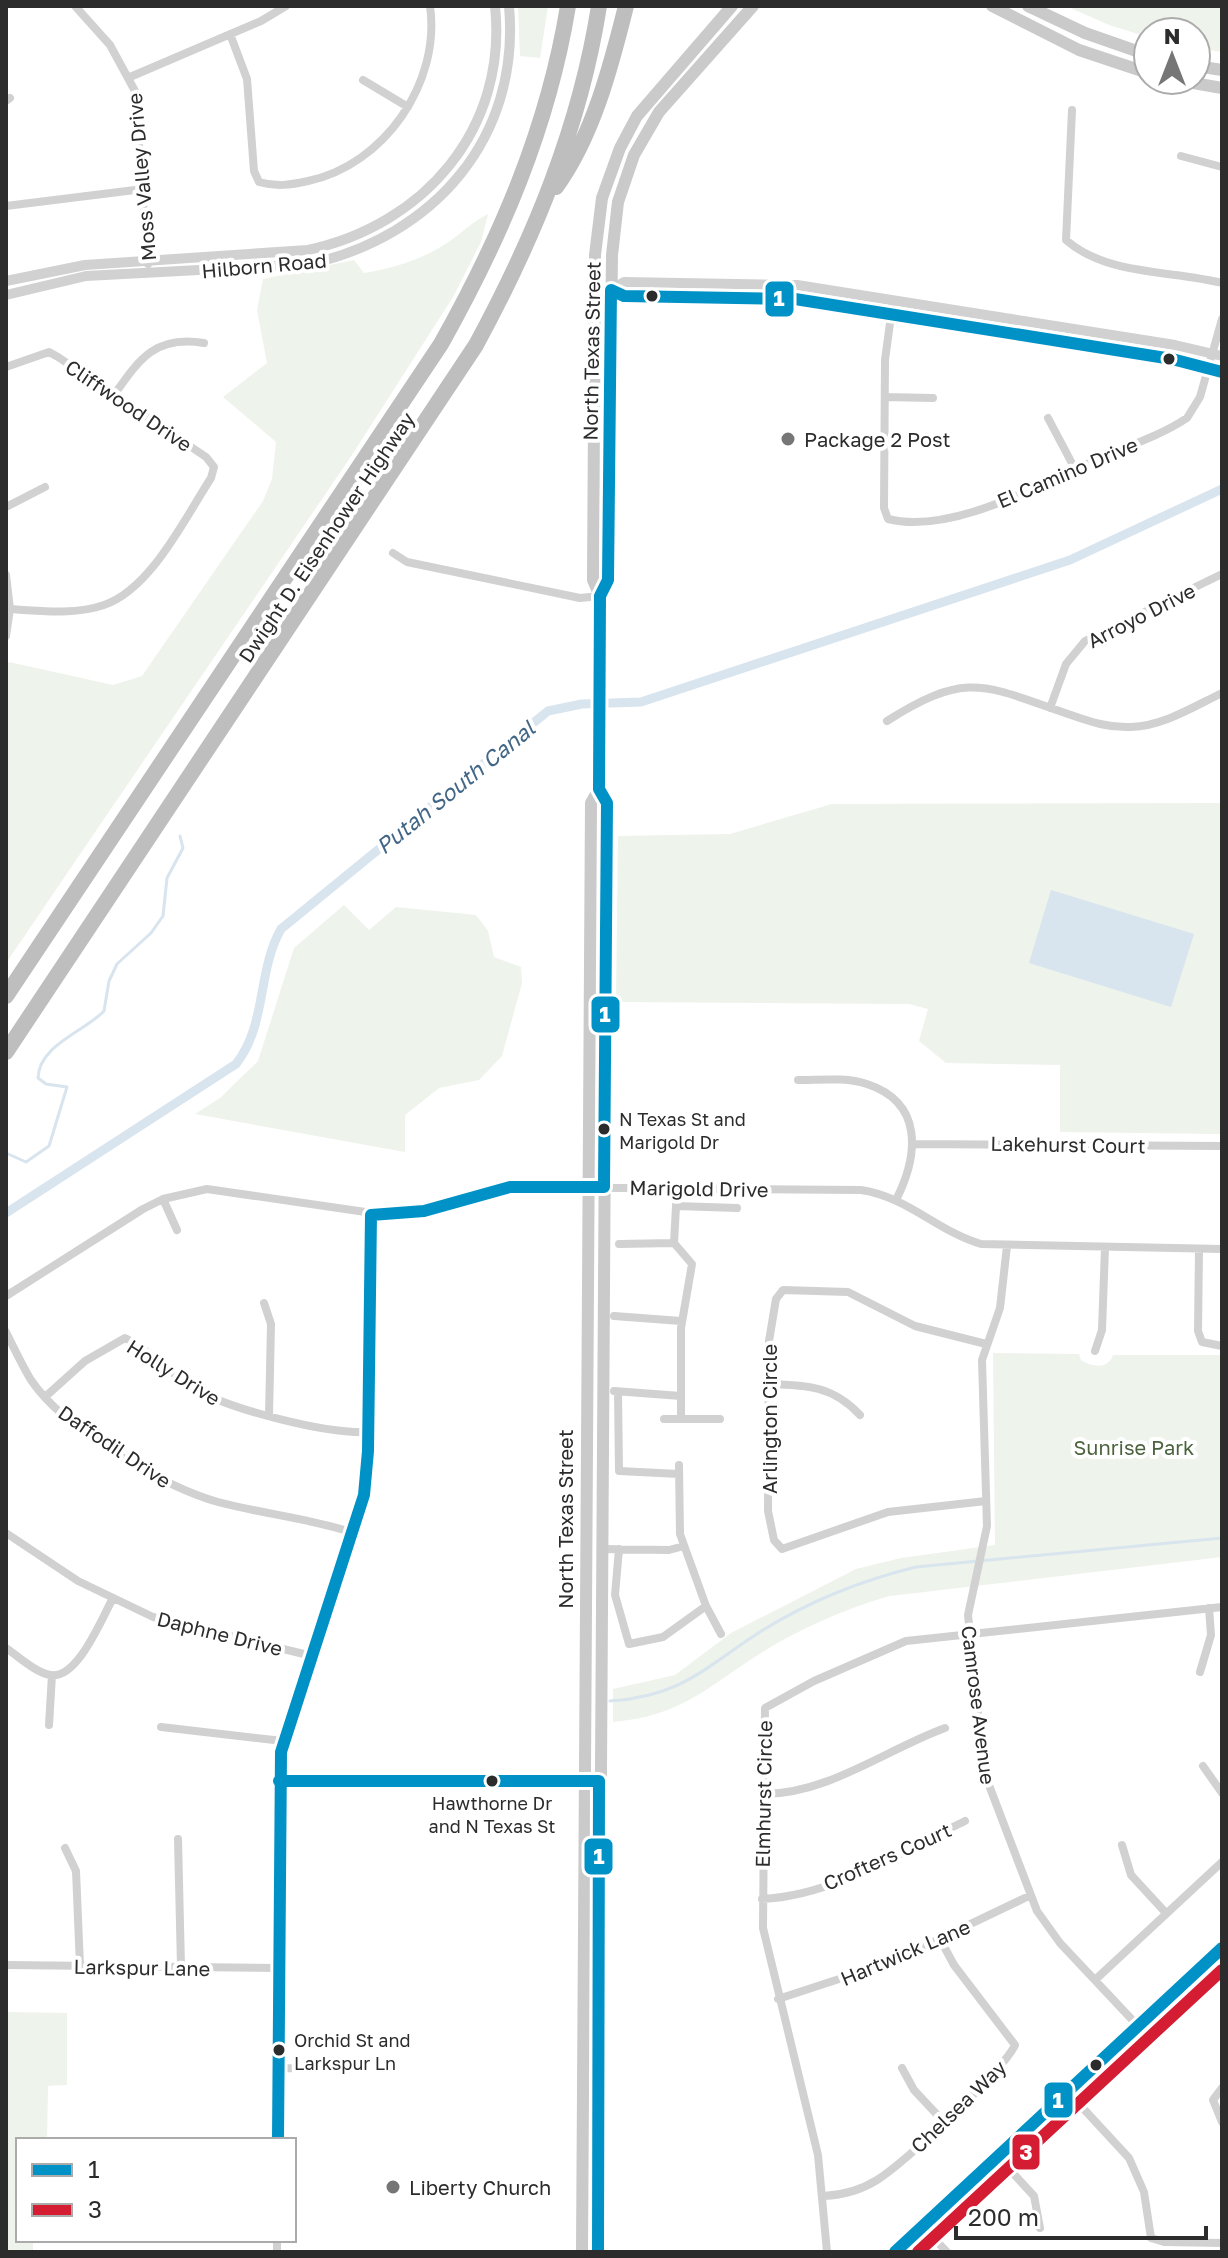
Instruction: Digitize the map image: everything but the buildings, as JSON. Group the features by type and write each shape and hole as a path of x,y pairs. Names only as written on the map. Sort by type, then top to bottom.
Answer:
{"highway":[{"name":"Dwight D. Eisenhower Highway","path":"6,996 441,344 486,262 519,186 550,91 568,6"},
{"name":"Dwight D. Eisenhower Highway","path":"6,1052 476,345 518,266 546,201 583,86 599,6"},
{"path":"546,201 571,166 583,138 626,6"}],"main road":[{"name":"North Texas Street","path":"582,2252 591,803 599,789 600,596 593,580 595,290 599,213 620,148 646,103 732,6"},
{"name":"North Texas Street","path":"600,596 608,580 611,290 615,215 637,148 669,99 753,6"},
{"path":"992,6 1068,46 1132,68"},
{"path":"1028,6 1085,33 1132,49"},
{"name":"North Texas Street","path":"598,2252 607,803 599,789"}],"street":[{"name":"Moss Valley Drive","path":"75,6 110,45 130,77 140,126 149,266"},
{"path":"130,77 286,6"},
{"path":"230,34 247,79 254,171 259,182 271,186 294,184 319,179 344,168 381,142 408,107 426,64 430,6"},
{"name":"Hilborn Road","path":"6,295 67,278 149,266 308,250 359,236 401,213 450,165 477,119 496,53 495,6"},
{"name":"Hilborn Road","path":"6,281 64,267 310,264 363,249 407,226 431,207 463,172 490,125 507,66 509,6"},
{"path":"363,80 408,107"},
{"path":"1072,110 1066,240 1092,256 1112,263 1222,283"},
{"path":"1181,156 1222,167"},
{"path":"6,206 143,189"},
{"path":"611,290 624,282 797,285 1217,355"},
{"path":"595,290 611,290 624,296 795,299 1222,372"},
{"path":"893,301 885,397 933,398"},
{"name":"El Camino Drive","path":"885,397 884,508 888,519 918,521 963,514 1075,469 1187,418 1200,397 1209,368 1217,355 1222,319"},
{"path":"114,395 144,358 161,346 179,339 204,343"},
{"name":"Cliffwood Drive","path":"6,367 49,352 206,457 214,467 211,478 144,579 121,597 78,611 10,609"},
{"path":"1048,418 1075,469"},
{"path":"6,507 45,487"},
{"path":"393,553 407,562 580,598 600,596"},
{"name":"Arroyo Drive","path":"1050,708 1066,664 1085,641 1222,574"},
{"path":"6,575 10,609 6,636"},
{"path":"887,721 921,699 952,687 987,687 1095,723 1131,727 1164,720 1222,693"},
{"path":"798,1080 850,1081 885,1092 907,1117 914,1144 910,1168 897,1198"},
{"name":"Lakehurst Court","path":"914,1144 1222,1146"},
{"name":"Marigold Drive","path":"6,1296 163,1199 186,1192 229,1189 371,1215 424,1211 510,1187 861,1190 897,1198 965,1239 1007,1246 1222,1249"},
{"path":"677,1188 674,1243 692,1264 681,1321 681,1419"},
{"path":"163,1199 177,1230"},
{"path":"676,1206 737,1208"},
{"path":"278,2138 279,1781 283,1741 354,1533 367,1475 371,1215"},
{"path":"619,1244 674,1243"},
{"name":"Camrose Avenue","path":"1007,1246 1000,1308 986,1344 981,1381 986,1501 983,1550 972,1582 969,1633 984,1772 1029,1896 1048,1928 1138,2026"},
{"path":"1095,1351 1102,1330 1105,1248"},
{"path":"1199,1249 1198,1331 1202,1342 1222,1346"},
{"name":"Arlington Circle","path":"986,1344 915,1326 848,1292 783,1290 771,1321 768,1511 774,1540 782,1549 888,1512 986,1501"},
{"path":"264,1303 271,1324 269,1416"},
{"path":"614,1316 681,1321"},
{"name":"Daffodil Drive","path":"6,1332 31,1380 45,1397 78,1426 174,1486 220,1502 301,1517 354,1533"},
{"name":"Holly Drive","path":"45,1397 85,1361 125,1338 195,1389 221,1402 269,1416 368,1432"},
{"path":"769,1384 818,1387 845,1399 860,1415"},
{"path":"602,1389 681,1396"},
{"path":"618,1392 619,1471 679,1470 679,1528 706,1606 721,1634"},
{"path":"664,1419 720,1419"},
{"name":"Daphne Drive","path":"6,1533 112,1600 180,1626 312,1656"},
{"path":"601,1549 669,1550 684,1546"},
{"path":"619,1549 615,1595 629,1644 663,1637 706,1606"},
{"path":"6,1648 52,1675 70,1669 112,1600"},
{"name":"Elmhurst Circle","path":"827,2252 818,2155 765,1946 762,1899 765,1708 886,1648 915,1639 1222,1607"},
{"path":"1200,1672 1211,1635 1209,1608"},
{"path":"49,1725 52,1675"},
{"path":"161,1727 283,1741"},
{"path":"763,1794 803,1790 945,1728"},
{"path":"1203,1766 1222,1793"},
{"path":"279,1781 599,1781"},
{"name":"Crofters Court","path":"762,1899 790,1896 850,1877 965,1821"},
{"path":"178,1839 181,1967"},
{"path":"1122,1845 1125,1867 1166,1913"},
{"path":"65,1848 76,1871 80,1966"},
{"path":"1095,1980 1222,1862"},
{"name":"Hartwick Lane","path":"778,1999 869,1971 1029,1896"},
{"name":"Chelsea Way","path":"824,2196 851,2193 877,2180 999,2069 1015,2045 954,1965 940,1939"},
{"path":"895,2252 1222,1948"},
{"name":"Larkspur Lane","path":"6,1965 278,1968"},
{"path":"278,2068 326,2069"},
{"path":"902,2068 914,2090 943,2121"},
{"path":"1222,2088 1213,2100 1222,2122"},
{"path":"1068,2092 1134,2166 1144,2192 1151,2238 1164,2242 1222,2243"},
{"path":"998,2157 1034,2196 1040,2228"},
{"path":"923,2227 947,2252"}],"green space":[{"path":"518,6 548,6 540,58 520,56"},
{"path":"1066,6 1222,6 1222,52 1212,50 1212,16 1132,16 1132,32"},
{"path":"488,214 481,242 453,297 352,455 6,963 6,666 9,662 113,685 142,676 263,501 272,479 276,442 223,397 267,363 257,310 263,279 354,260 364,273 397,266 437,249"},
{"path":"1222,803 1222,1134 1060,1132 1060,1065 946,1063 919,1041 928,1009 909,1004 616,1002 618,836 730,834 832,804"},
{"path":"344,905 369,930 396,907 476,915 488,931 494,957 521,967 522,983 502,1056 479,1080 439,1088 405,1115 405,1152 195,1114 220,1098 258,1061 294,948"},
{"name":"Sunrise Park","path":"993,1353 1079,1354 1081,1360 1099,1366 1111,1360 1113,1355 1222,1355 1222,1557 890,1596 840,1613 791,1636 675,1707 637,1719 613,1722 613,1689 675,1675 731,1633 856,1569 901,1558 995,1545"},
{"path":"6,2012 67,2013 67,2085 48,2086 47,2138 16,2138 16,2242 33,2242 33,2252 6,2252"}],"shaded area":[{"path":"1051,890 1194,934 1171,1007 1029,963"}],"waterway":[{"name":"Putah South Canal","path":"6,1213 236,1064 253,1032 268,962 281,929 548,711 582,704 641,702 1070,560 1222,489"},
{"path":"6,1153 26,1162 49,1146 67,1087 46,1084 38,1078 40,1067 54,1048 104,1011 109,981 117,964 151,933 163,916 167,878 183,848 180,836"},
{"path":"610,1701 635,1698 676,1686 799,1610 837,1592 896,1572 916,1567 1222,1538"}],"transit line":[{"name":"1","path":"278,2138 281,1752 364,1495 368,1451 371,1215 424,1211 510,1187 604,1187 607,803 599,789 600,596 608,580 611,290 624,296 795,299 1172,359 1222,372"},
{"name":"1","path":"279,1781 599,1781 598,2252"},
{"name":"1","path":"895,2252 1222,1948"},
{"name":"3","path":"918,2252 1222,1970"}],"place":[{"name":"Package 2 Post","path":"788,439"},
{"name":"N Texas St and Marigold Dr","path":"604,1129"},
{"name":"Hawthorne Dr and N Texas St","path":"492,1781"},
{"name":"Orchid St and Larkspur Ln","path":"279,2050"},
{"name":"Liberty Church","path":"393,2187"}]}
